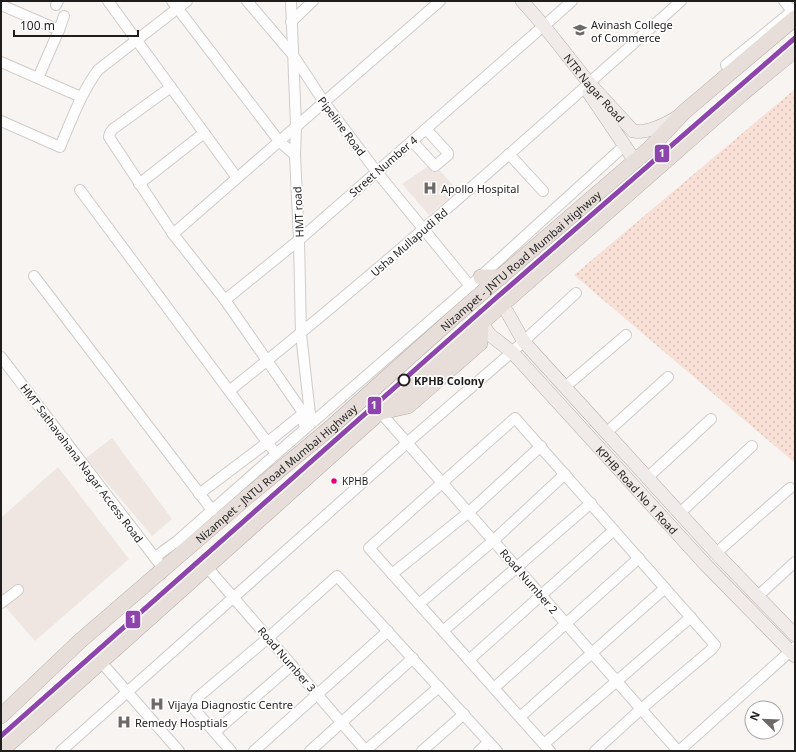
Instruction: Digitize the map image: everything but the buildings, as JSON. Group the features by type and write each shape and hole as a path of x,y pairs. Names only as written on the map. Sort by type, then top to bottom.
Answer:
{"highway":[{"name":"Nizampet - JNTU Road Mumbai Highway","path":"1,716 80,641 148,581 159,563 248,496 329,429 501,277 639,158 684,112 794,13"},
{"name":"Nizampet - JNTU Road Mumbai Highway","path":"2,749 207,568 380,412 484,334 502,305 744,92 795,50"},
{"path":"476,281 501,277"},
{"path":"380,412 408,406 484,334"}],"main road":[{"name":"NTR Nagar Road","path":"514,1 542,27"},
{"name":"NTR Nagar Road","path":"522,1 587,85 624,146 639,158"},
{"name":"NTR Nagar Road","path":"587,85 633,131 638,132 647,130 672,120 684,112"},
{"name":"KPHB Road No 1 Road","path":"502,305 524,342 716,553 795,635"},
{"name":"KPHB Road No 1 Road","path":"484,334 512,352 705,564 794,652"}],"street":[{"path":"108,1 237,178"},
{"path":"1,120 60,147 81,97 98,70 137,40 175,4 187,1"},
{"name":"Pipeline Road","path":"247,1 293,56 324,102 376,171 424,230 476,281"},
{"name":"HMT road","path":"291,1 296,126 294,155 299,240 301,334 305,412"},
{"path":"291,22 313,1"},
{"path":"173,234 440,1"},
{"name":"Street Number 4","path":"225,300 299,240 376,171 427,130 572,1"},
{"name":"Usha Mullapudi Rd","path":"229,391 301,334 424,230 681,1"},
{"path":"726,65 794,13 784,1"},
{"path":"175,4 279,141 294,155"},
{"path":"1,5 59,30"},
{"path":"38,78 64,16"},
{"path":"1,62 81,97"},
{"path":"171,87 113,129 109,137 173,234 225,300 302,411 305,412 308,426"},
{"path":"413,142 435,166 448,155 448,153 427,130"},
{"path":"139,184 204,132"},
{"path":"159,563 176,542 476,281 624,146"},
{"path":"509,154 543,191"},
{"path":"80,190 276,454"},
{"path":"34,276 212,510"},
{"path":"61,751 408,442 524,342 576,294"},
{"path":"565,388 626,335"},
{"name":"HMT Sathavahana Nagar Access Road","path":"1,357 159,563"},
{"path":"606,433 668,377"},
{"path":"199,494 305,412"},
{"name":"Road Number 2","path":"380,412 408,442 678,751"},
{"path":"595,751 715,645 691,617 664,588 516,418 514,418 369,548 547,748 617,682 691,617"},
{"path":"648,478 711,419"},
{"path":"392,574 469,512 541,446"},
{"path":"680,513 752,446"},
{"path":"419,604 494,540 565,474"},
{"path":"716,553 790,488"},
{"path":"443,631 590,503"},
{"path":"469,660 614,530"},
{"path":"494,688 639,558"},
{"path":"758,596 795,562"},
{"name":"Road Number 3","path":"207,568 366,751"},
{"path":"231,751 195,710 194,703 197,698 268,638 337,576 497,751"},
{"path":"520,717 664,588"},
{"path":"1,603 18,590"},
{"path":"254,751 388,632"},
{"path":"678,751 794,652"},
{"path":"310,751 412,658"},
{"path":"101,662 179,751"},
{"path":"215,732 292,665"},
{"path":"366,751 439,687"},
{"path":"422,751 464,714"},
{"path":"479,751 489,742"}],"shaded area":[{"path":"795,89 795,463 574,275"},
{"name":"Apollo Hospital","path":"433,163 458,191 429,215 402,184"},
{"path":"112,438 172,519 152,536 86,458"},
{"path":"58,467 129,559 35,641 1,602 1,518"}],"metro line":[{"name":"1","path":"1,736 496,298 795,38"}],"place":[{"name":"Avinash College of Commerce","path":"580,30"},
{"name":"Apollo Hospital","path":"430,188"},
{"name":"KPHB Colony","path":"404,380"},
{"name":"KPHB","path":"334,481"},
{"name":"Vijaya Diagnostic Centre","path":"157,704"},
{"name":"Remedy Hosptials","path":"124,722"}]}
